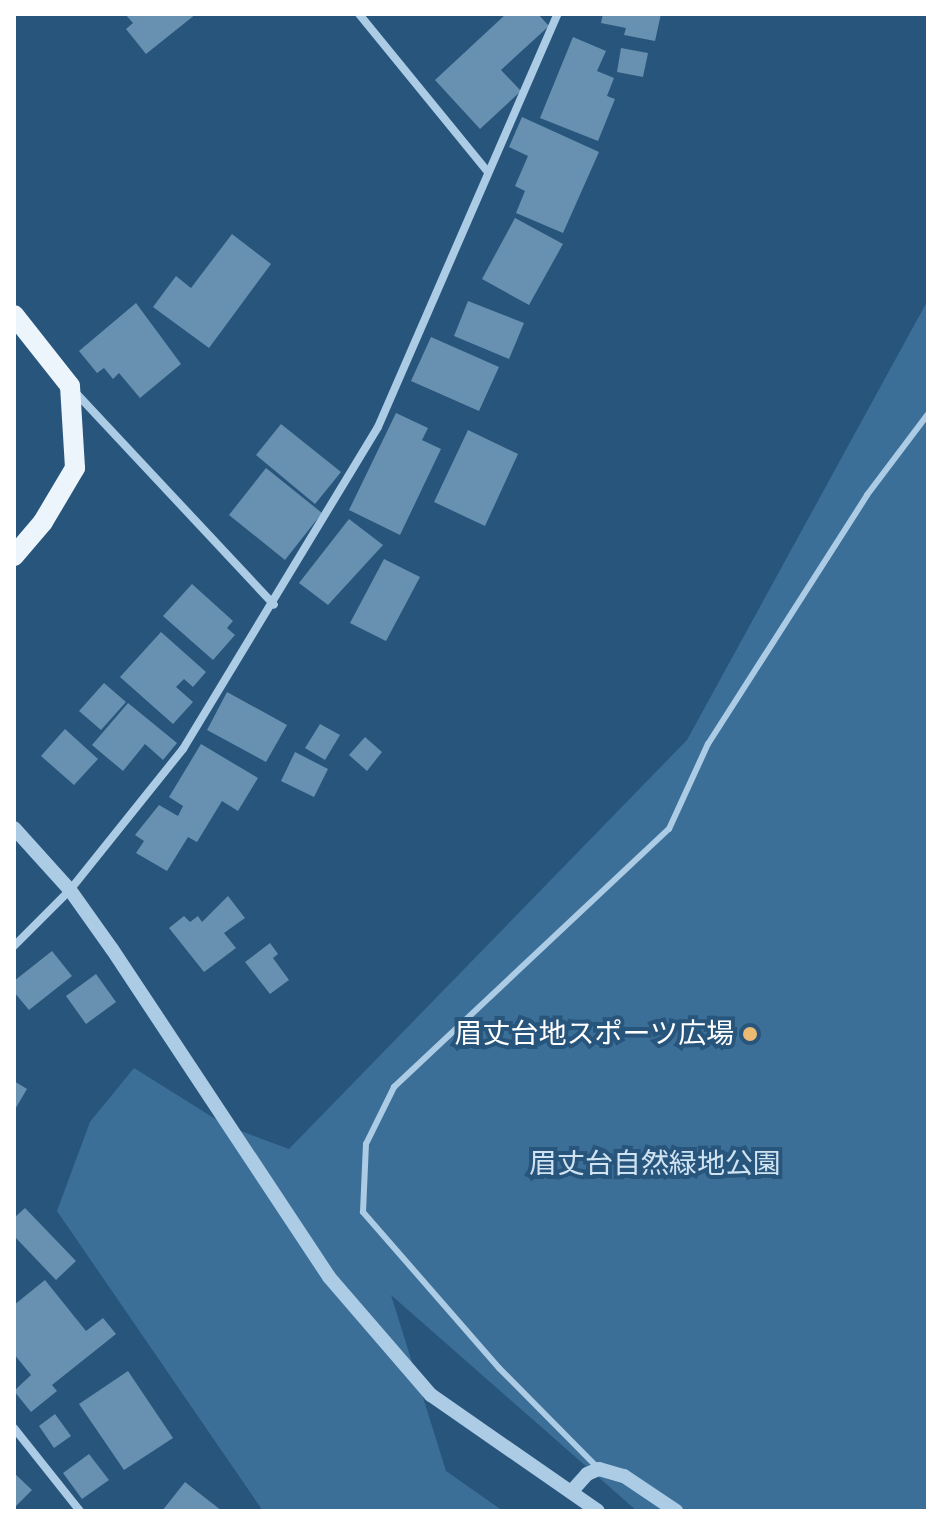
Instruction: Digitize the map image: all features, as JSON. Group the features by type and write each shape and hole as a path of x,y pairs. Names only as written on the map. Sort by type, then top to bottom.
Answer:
{"main road":[{"path":"14,315 70,386 75,468 43,522 14,556"}],"street":[{"path":"359,14 487,171"},
{"path":"14,946 70,890 183,749 274,605 378,427 459,253 487,171 541,61 558,14"},
{"path":"70,386 274,605"},
{"path":"14,828 70,890 329,1277 431,1395 598,1511"},
{"path":"14,1428 80,1511"},
{"path":"571,1492 599,1469 624,1476 676,1511"}],"lane":[{"path":"599,1469 499,1368 363,1212 366,1144 394,1087 669,829 708,744 867,495 928,414"}],"green space":[{"name":"眉丈台自然緑地公園","path":"928,300 928,1511 637,1511 391,1295 446,1471 503,1511 263,1511 57,1211 90,1122 134,1068 225,1125 289,1149 687,740"}],"building":[{"path":"125,14 196,14 146,54 126,29 133,23"},
{"path":"506,14 538,14 549,26 501,70 521,91 480,129 435,80"},
{"path":"603,14 661,14 655,41 624,35 626,28 601,23"},
{"path":"573,37 606,51 597,71 614,78 607,96 615,99 598,141 540,118"},
{"path":"621,48 648,53 643,77 617,72"},
{"path":"522,117 599,152 563,233 516,213 525,191 515,186 528,156 509,147"},
{"path":"515,218 563,244 529,305 482,279"},
{"path":"232,234 271,264 209,348 153,307 176,276 191,288"},
{"path":"468,301 524,323 509,359 454,336"},
{"path":"136,303 181,364 140,398 119,373 113,379 104,368 97,373 79,351"},
{"path":"431,337 499,367 479,411 411,381"},
{"path":"396,413 428,428 422,440 441,449 400,535 349,510"},
{"path":"281,424 341,472 315,504 256,455"},
{"path":"468,430 518,454 485,526 434,502"},
{"path":"266,468 322,513 285,560 229,515"},
{"path":"349,519 383,545 328,605 299,583"},
{"path":"384,559 420,577 386,641 350,623"},
{"path":"192,584 233,621 227,628 235,635 213,660 163,616"},
{"path":"161,632 206,672 193,687 184,679 176,687 193,702 173,724 120,677"},
{"path":"104,683 126,702 101,730 79,711"},
{"path":"227,692 287,725 266,762 207,730"},
{"path":"128,703 177,743 163,760 145,744 123,771 92,745"},
{"path":"320,724 340,735 325,760 305,748"},
{"path":"65,729 98,759 74,785 41,756"},
{"path":"365,737 382,752 367,771 349,755"},
{"path":"201,744 258,778 238,811 222,801 197,842 188,837 167,871 136,853 144,841 135,835 159,805 178,816 183,806 169,797"},
{"path":"295,752 328,769 314,797 281,781"},
{"path":"228,896 245,918 224,933 236,948 204,972 169,928 184,916 190,922 198,916 202,922"},
{"path":"270,943 278,954 273,958 289,980 270,994 245,962"},
{"path":"52,951 72,976 29,1010 14,992 14,981"},
{"path":"96,974 116,1002 86,1024 66,996"},
{"path":"14,1081 27,1089 14,1111"},
{"path":"25,1208 76,1261 56,1280 14,1236 14,1218"},
{"path":"45,1280 86,1331 103,1318 116,1334 52,1385 57,1391 31,1412 14,1391 31,1375 14,1354 14,1305"},
{"path":"128,1371 173,1438 124,1470 79,1404"},
{"path":"55,1414 71,1436 54,1448 39,1426"},
{"path":"89,1454 109,1480 82,1499 63,1473"},
{"path":"14,1473 32,1490 14,1508"},
{"path":"185,1482 222,1511 162,1511"}],"place":[{"name":"眉丈台地スポーツ広場","path":"750,1034"}]}
